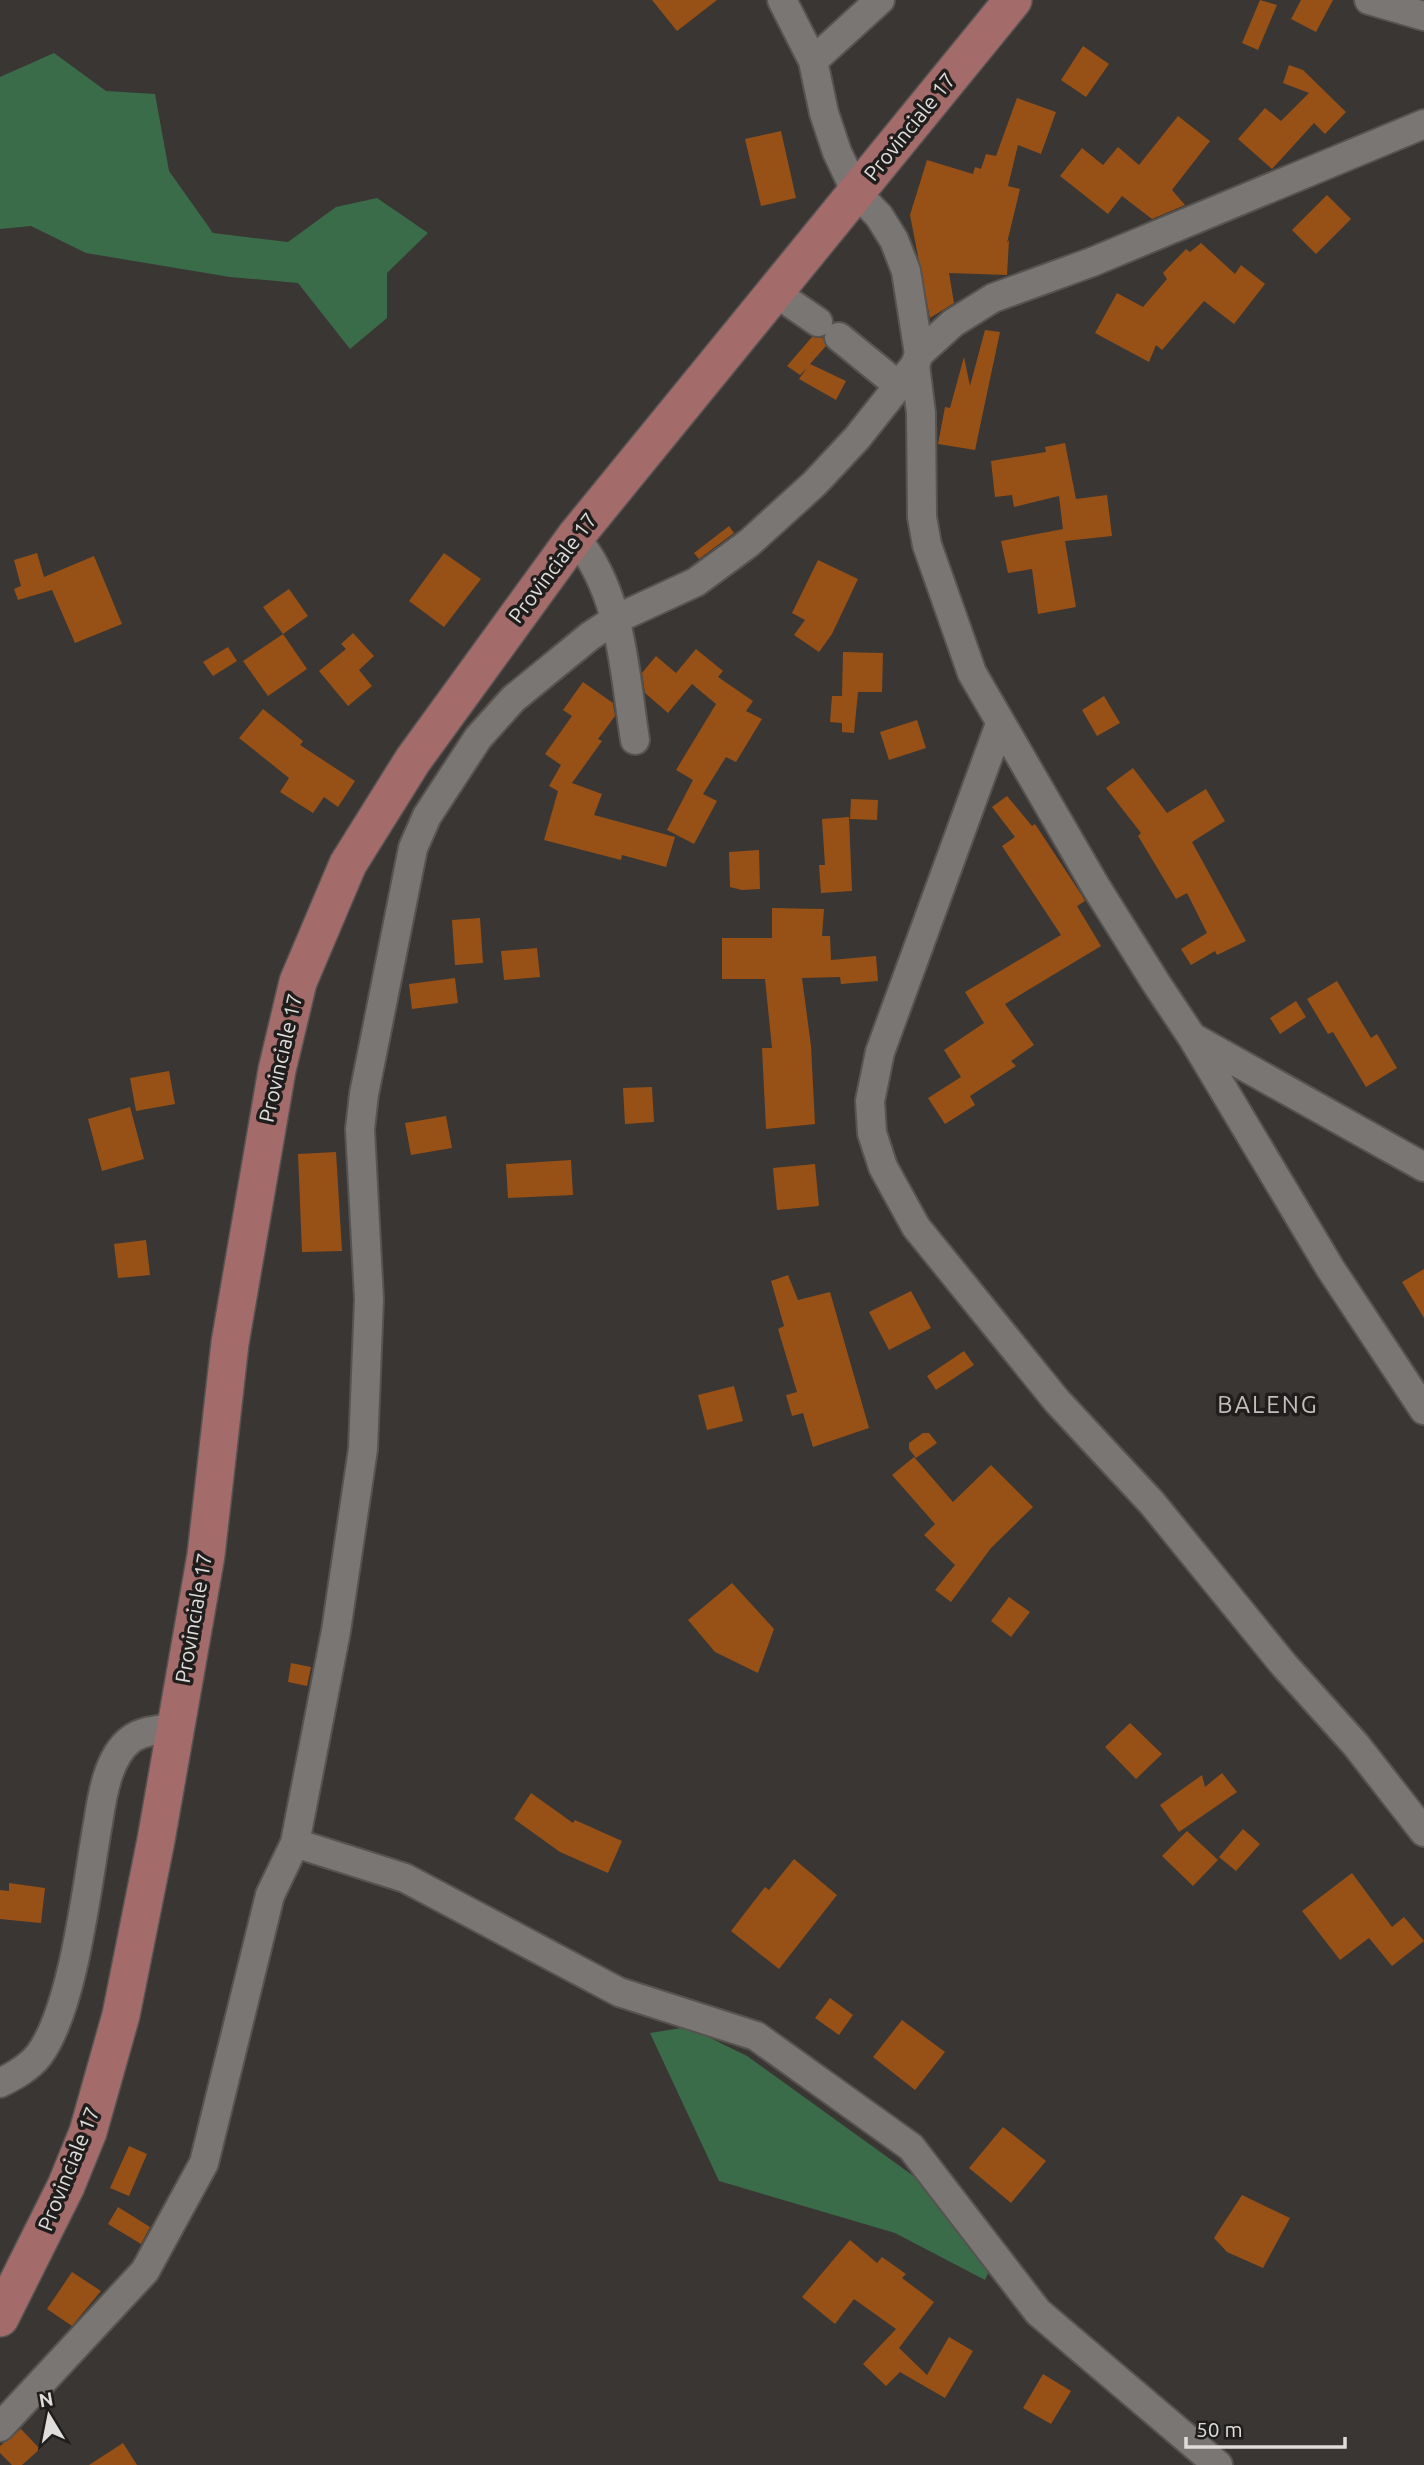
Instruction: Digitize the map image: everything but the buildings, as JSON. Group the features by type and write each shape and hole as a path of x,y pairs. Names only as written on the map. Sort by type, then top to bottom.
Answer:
{"main road":[{"name":"Provinciale 17","path":"0,2318 66,2186 88,2133 121,2015 206,1555 230,1343 259,1160 298,982 357,848 413,760 575,537 1013,0"}],"street":[{"path":"782,0 813,61 824,113 856,192 879,216 906,271 911,368 921,413 922,517 927,545 972,673 1096,887 1192,1037 1331,1268 1424,1410"},
{"path":"813,61 880,0"},
{"path":"1368,0 1424,16"},
{"path":"0,2427 145,2271 204,2163 270,1895 295,1843 336,1631 363,1449 369,1299 360,1129 398,911 413,848 427,816 447,783 478,738 513,699 590,636 616,619 696,582 749,543 815,483 911,368 953,323 993,298 1092,262 1424,124"},
{"path":"775,293 829,329 911,368"},
{"path":"575,537 595,561 616,619 635,740"},
{"path":"1000,724 880,1052 870,1101 872,1133 883,1167 916,1227 1056,1401 1152,1503 1284,1665 1356,1745 1424,1832"},
{"path":"1192,1037 1424,1167"},
{"path":"0,2083 17,2074 38,2056 60,2017 102,1795 116,1756 127,1741 138,1734 176,1727"},
{"path":"295,1843 405,1878 620,1992 755,2036 911,2147 1038,2312 1218,2465"}],"green space":[{"path":"54,53 106,91 155,94 169,171 213,233 288,242 336,207 377,198 428,233 387,273 387,318 350,349 298,283 230,277 86,253 31,226 0,229 0,77"},
{"path":"688,2027 747,2056 951,2203 995,2258 985,2280 895,2233 719,2181 650,2033"}],"district":[{"name":"BALENG","path":"1268,1405"}]}
